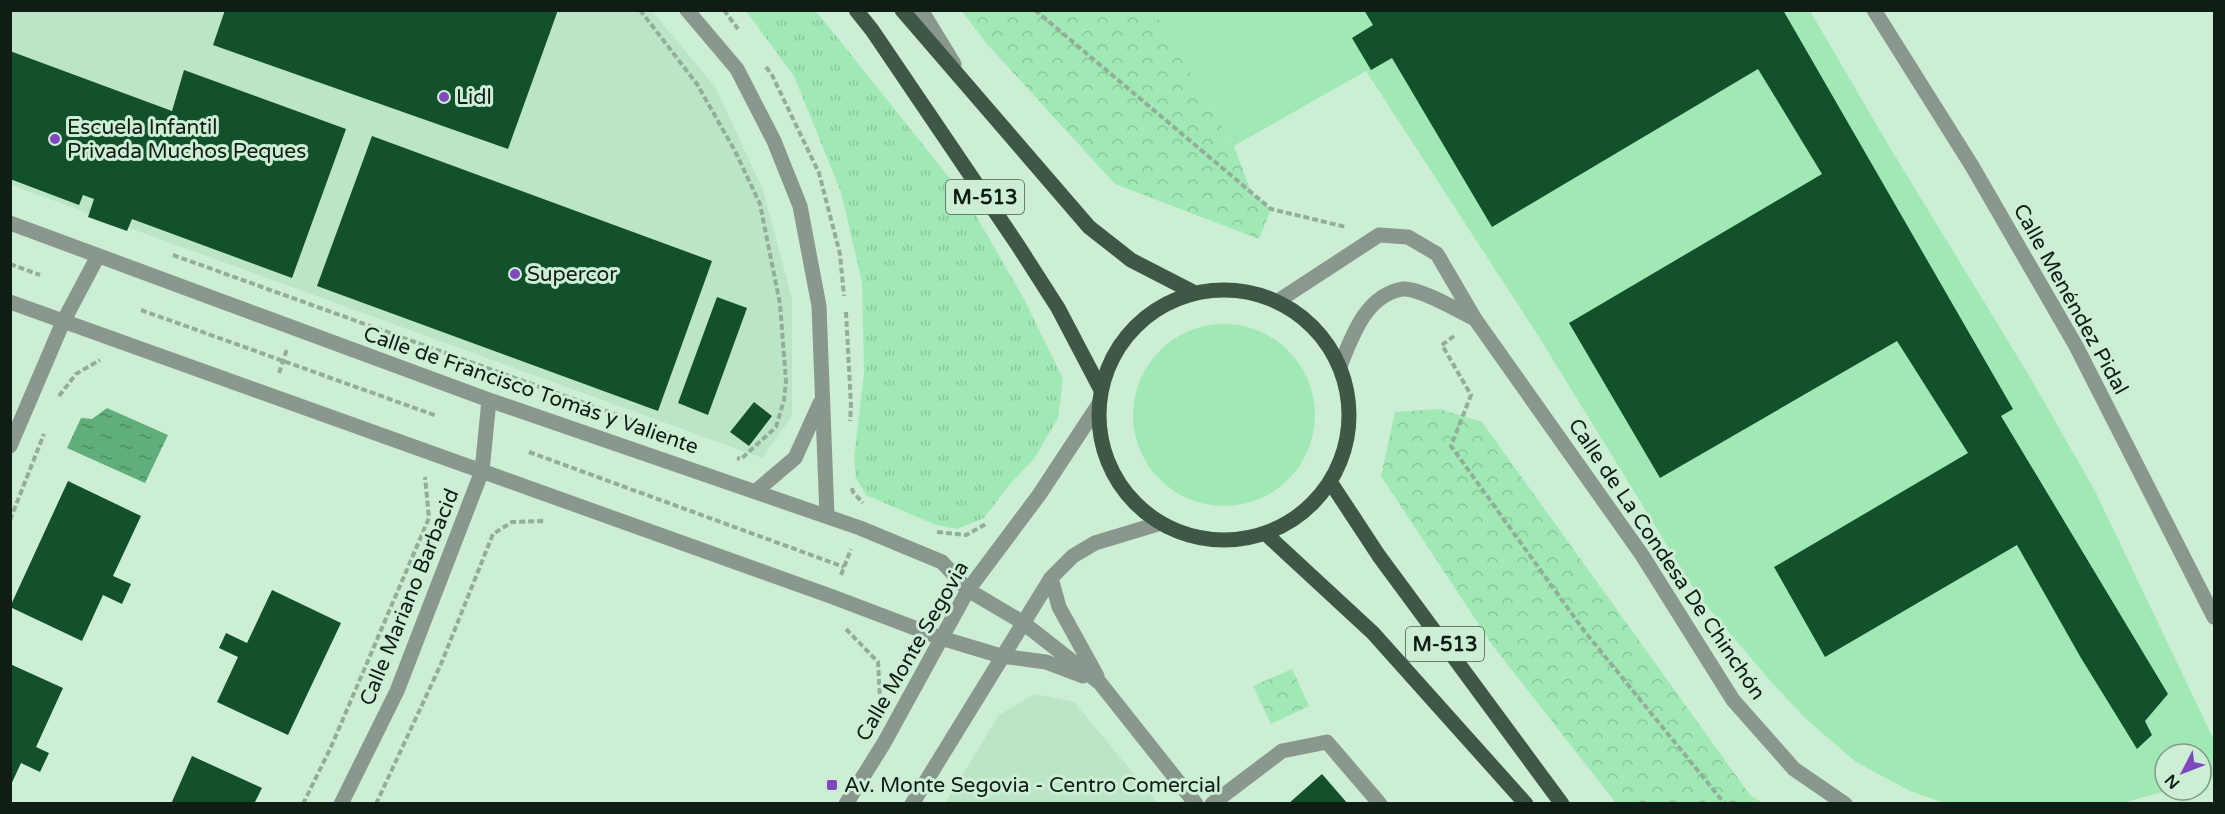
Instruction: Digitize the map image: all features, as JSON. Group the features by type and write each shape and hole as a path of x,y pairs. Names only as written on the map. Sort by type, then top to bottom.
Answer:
{"main road":[{"name":"M-513","path":"856,10 879,40 1058,308 1100,397"},
{"name":"M-513","path":"902,10 1089,227 1131,260 1195,293"},
{"name":"M-513","path":"1219,289 1244,291 1278,301 1310,324 1328,344 1340,366 1348,395 1350,426 1344,455 1331,483 1302,514 1266,534 1230,540 1195,537 1161,523 1138,507 1120,485 1107,460 1100,432 1100,397 1110,363 1131,332 1144,318 1168,303 1195,293 1219,289"},
{"name":"M-513","path":"1331,483 1379,555 1562,804"},
{"name":"M-513","path":"1266,534 1373,633 1526,804"}],"street":[{"path":"687,10 737,69 774,141 800,206 819,306 826,516"},
{"path":"921,10 968,87"},
{"name":"Calle Menéndez Pidal","path":"1874,10 1971,166 2076,346 2214,617"},
{"name":"Calle de Francisco Tomás y Valiente","path":"10,223 489,400 860,528 942,562 968,590 1022,622 1100,683"},
{"path":"1278,301 1379,235"},
{"name":"Calle de La Condesa De Chinchón","path":"1379,235 1408,237 1437,254 1475,319 1642,555 1733,700 1794,769 1845,804"},
{"path":"10,446 63,322 98,256"},
{"name":"Calle de La Condesa De Chinchón","path":"1340,366 1357,324 1379,299 1403,289 1429,295 1475,319"},
{"path":"10,302 833,597 941,638 1001,656 1046,662 1100,683"},
{"name":"Calle Monte Segovia","path":"846,804 884,743 968,590 1039,495 1100,397"},
{"name":"Calle Mariano Barbacid","path":"341,804 397,691 482,471 489,400"},
{"path":"756,491 795,458 821,400"},
{"path":"912,804 1051,578 1072,556 1095,543 1161,523"},
{"path":"1051,578 1059,607 1100,683 1196,804"},
{"path":"1212,804 1282,751 1327,742 1380,804"}],"path":[{"path":"640,10 698,84 760,204 780,304 786,381 784,400 776,428 741,459 730,455"},
{"path":"724,10 745,38"},
{"path":"1035,10 1271,209 1379,235"},
{"path":"765,66 772,75 819,173 840,254 847,327 851,405 849,426"},
{"path":"164,252 696,443"},
{"path":"10,264 40,275"},
{"path":"141,310 437,416"},
{"path":"1475,319 1442,345 1471,395 1451,446 1585,632 1725,804"},
{"path":"55,402 76,374 100,360 111,363"},
{"path":"10,519 45,432"},
{"path":"529,452 844,567"},
{"path":"303,804 331,747 429,518 424,471"},
{"path":"833,597 860,528 865,505 853,492 850,484"},
{"path":"935,532 966,535 987,524 992,516"},
{"path":"376,804 441,664 493,534 512,522 546,521 557,525"},
{"path":"843,625 878,662 881,695 877,704"}],"shaded area":[{"path":"10,11 652,11 716,88 763,190 792,299 792,416 762,458 11,185"},
{"path":"1035,694 1074,702 1158,803 945,803 999,715"}],"green space":[{"path":"746,11 816,11 967,200 1025,301 1063,379 1058,418 1034,459 1009,485 984,518 957,529 936,525 866,495 856,478 854,458 864,373 862,282 841,192 794,76"},
{"path":"962,11 1154,11 1234,146 1251,192 1271,209 1259,239 1115,184 986,43"},
{"path":"1154,11 1810,11 1889,146 2030,377 2095,491 2214,740 2213,776 2213,742 2153,742 2153,794 2119,804 1944,803 1910,791 1856,762 1807,720 1699,597 1539,337 1366,71 1234,146"},
{"path":"1224,324 1242,325 1259,331 1275,339 1289,350 1300,364 1308,380 1314,397 1314,433 1308,450 1300,466 1289,480 1275,491 1259,499 1242,505 1224,506 1206,505 1189,499 1173,491 1159,480 1148,466 1140,450 1134,433 1133,415 1134,397 1140,380 1148,364 1159,350 1173,339 1189,331 1206,325"},
{"path":"1440,409 1482,422 1750,795 1762,803 1616,803 1493,646 1381,476 1395,412"},
{"path":"1292,669 1309,706 1271,724 1253,686"}],"water":[{"path":"107,408 168,435 145,483 67,448 81,418 92,419"}],"building":[{"name":"Lidl","path":"225,10 558,10 508,149 213,45"},
{"path":"1364,10 1783,10 2013,409 2001,416 2168,694 2145,721 2152,735 2137,749 2081,658 2017,545 1825,657 1774,567 1968,453 1897,341 1660,478 1569,323 1822,174 1758,69 1492,227 1392,58 1371,70 1352,38 1373,25"},
{"path":"10,51 172,111 184,70 346,129 292,278 132,219 127,231 88,217 94,199 83,195 79,205 10,179"},
{"name":"Supercor","path":"372,136 712,261 658,411 317,286"},
{"path":"717,297 747,308 708,415 678,403"},
{"path":"754,402 772,416 749,446 730,432"},
{"path":"68,481 141,516 113,576 131,584 122,604 103,595 82,641 10,607"},
{"path":"272,590 341,623 288,735 217,702 238,657 219,648 226,633 247,643"},
{"path":"10,664 63,688 36,747 49,753 40,772 21,763 10,787"},
{"path":"192,756 262,788 254,804 171,804"},
{"path":"1322,774 1348,804 1288,804"}],"place":[{"name":"Lidl","path":"444,97"},
{"name":"Escuela Infantil Privada Muchos Peques","path":"55,139"},
{"name":"Supercor","path":"515,274"},
{"name":"Av. Monte Segovia - Centro Comercial","path":"832,785"}]}
